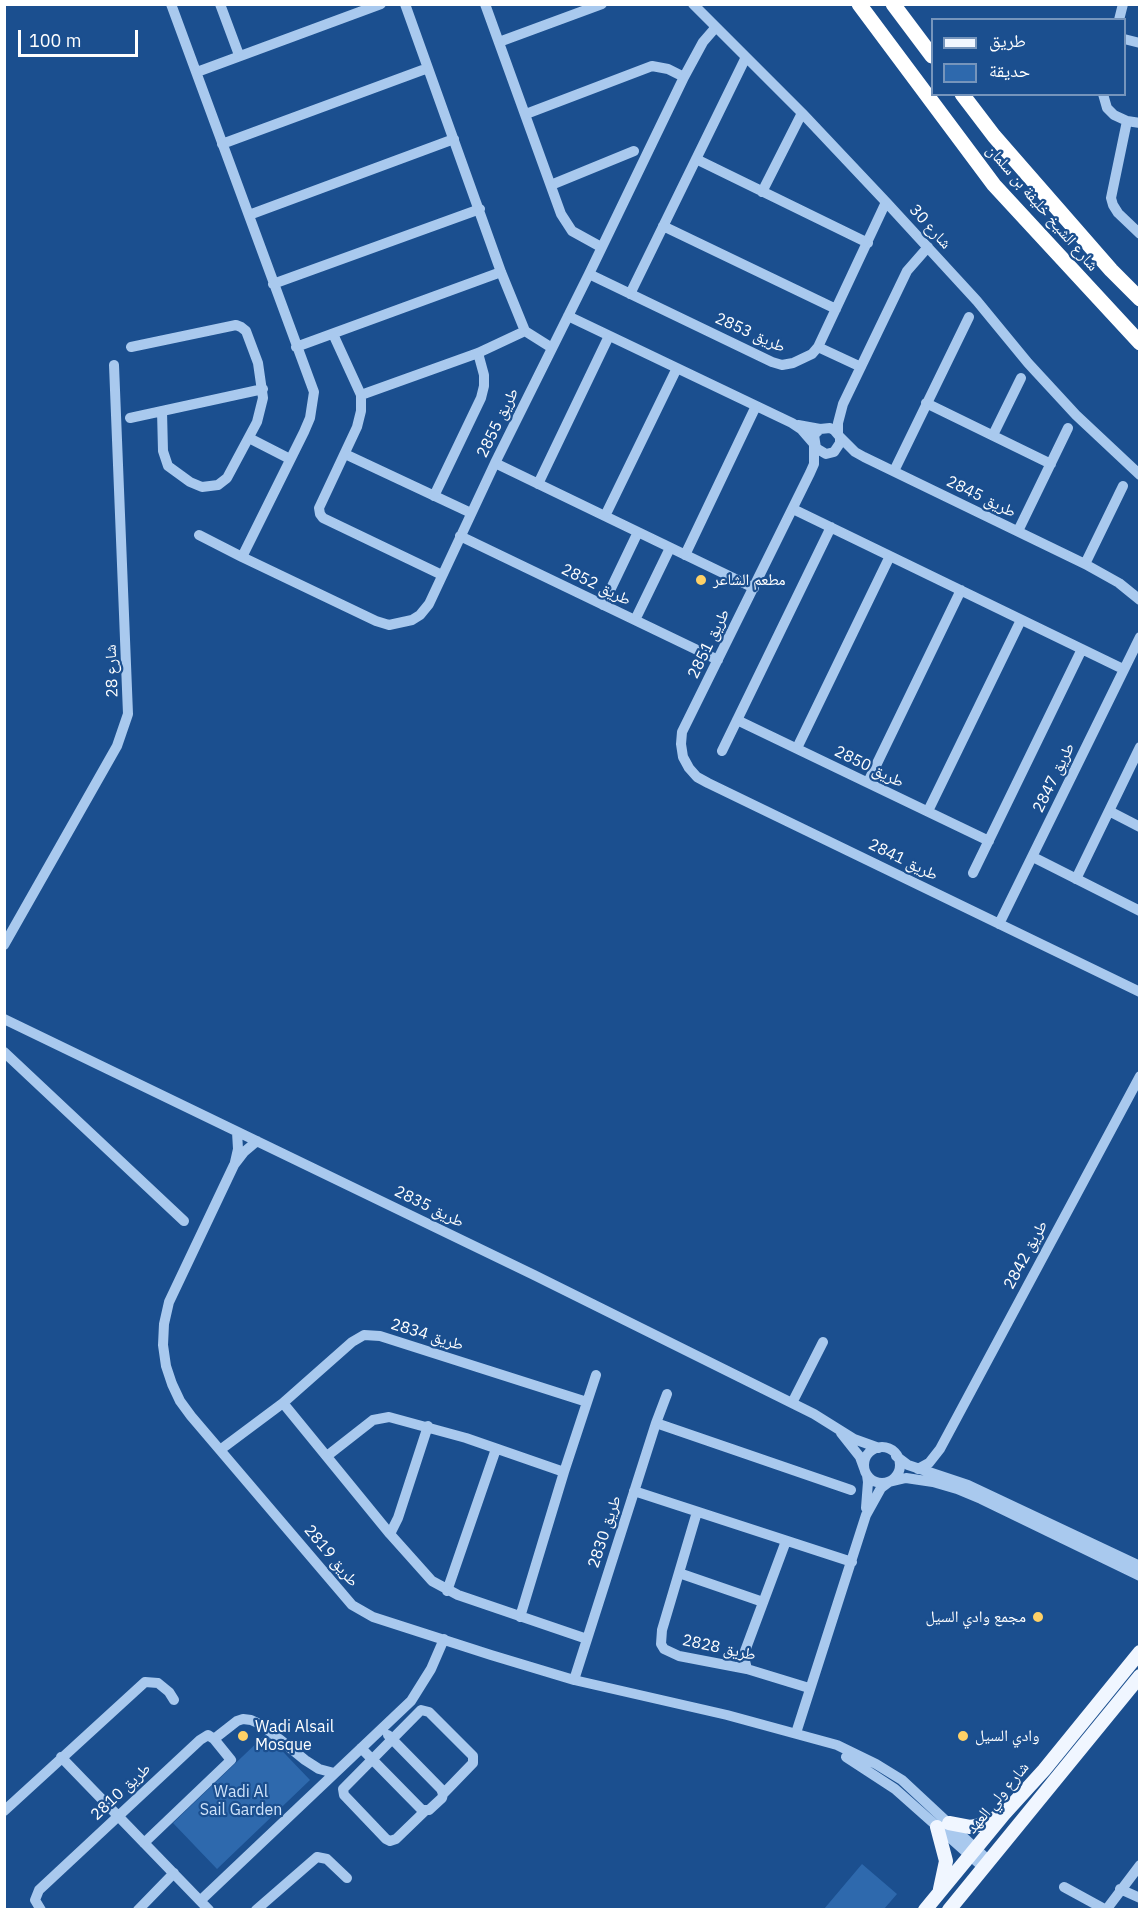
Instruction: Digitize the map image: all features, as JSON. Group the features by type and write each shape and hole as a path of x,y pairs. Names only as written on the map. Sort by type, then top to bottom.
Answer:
{"highway":[{"path":"848,4 867,27 889,46"},
{"name":"شارع الشيخ خليفة بن سلمان","path":"859,4 994,185 1140,344"},
{"path":"893,4 931,53"},
{"name":"شارع الشيخ خليفة بن سلمان","path":"964,96 994,136 1111,270 1140,299"}],"main road":[{"name":"شارع ولي العهد","path":"949,1910 1004,1814 1044,1770 1140,1652"},
{"name":"شارع ولي العهد","path":"925,1910 939,1892 980,1859 1140,1676"},
{"path":"939,1892 946,1861 943,1825 970,1827 1004,1814"},
{"path":"941,1910 980,1859"}],"street":[{"path":"171,4 314,392 310,418 242,557"},
{"path":"220,4 239,55"},
{"path":"196,72 381,4"},
{"path":"405,4 501,272 525,331 552,348"},
{"path":"485,4 566,223 578,235 601,247"},
{"path":"499,42 602,4"},
{"name":"شارع 30","path":"693,4 886,201 1052,389 1140,475"},
{"name":"طريق 2855","path":"199,535 376,621 389,625 412,620 420,615 429,604 471,513 684,77 703,42 716,27"},
{"path":"630,294 746,57"},
{"path":"526,114 652,66 684,77"},
{"path":"222,144 428,68"},
{"path":"1104,96 1107,108 1126,121 1140,123"},
{"path":"762,192 802,113"},
{"path":"1126,121 1111,198 1118,213 1140,234"},
{"path":"249,215 454,139"},
{"path":"551,185 634,151"},
{"path":"696,159 868,243"},
{"path":"861,367 818,347 886,201"},
{"path":"273,284 480,209"},
{"path":"663,226 836,309"},
{"path":"568,316 792,423 801,429 818,451 832,453 838,448 838,423 843,404 907,271 928,248"},
{"path":"296,347 501,272"},
{"name":"طريق 2853","path":"589,274 772,362 782,365 793,363 812,354 818,347"},
{"path":"894,471 969,317"},
{"path":"131,347 236,325 246,331 258,363 263,398 260,414 227,478 218,485 202,487 190,482 168,466 163,451 162,411"},
{"path":"361,395 478,353 525,331"},
{"path":"333,334 361,395 361,411 357,427 319,508 320,514 323,518 442,575"},
{"path":"538,484 609,336"},
{"path":"434,496 481,398 484,375 478,353"},
{"name":"شارع 28","path":"4,945 117,746 128,714 114,365"},
{"path":"605,516 677,368"},
{"path":"993,435 1021,378"},
{"path":"130,418 263,390"},
{"path":"926,403 1051,464"},
{"path":"814,444 814,435 843,404"},
{"path":"685,555 756,406"},
{"path":"792,423 834,430 839,435"},
{"path":"1018,531 1068,428"},
{"name":"طريق 2845","path":"839,435 855,452 864,457 1085,564 1119,584 1140,600"},
{"path":"249,438 290,459"},
{"name":"طريق 2851","path":"682,732 810,473 814,464 814,444"},
{"name":"طريق 2845","path":"832,453 855,454 864,457"},
{"name":"طريق 2851","path":"810,473 822,459 832,453"},
{"path":"345,454 471,513"},
{"path":"495,464 753,588"},
{"path":"1085,564 1123,486"},
{"path":"793,509 1123,669"},
{"path":"722,751 831,527"},
{"path":"603,605 638,532"},
{"name":"طريق 2852","path":"460,536 718,660"},
{"path":"635,620 670,548"},
{"path":"797,748 890,556"},
{"name":"طريق 2845","path":"1119,584 1140,587"},
{"path":"868,782 961,590"},
{"path":"928,811 1021,620"},
{"name":"طريق 2847","path":"999,924 1138,638"},
{"path":"973,873 1082,649"},
{"name":"طريق 2850","path":"737,720 988,841"},
{"name":"طريق 2841","path":"682,732 683,756 689,768 703,780 1140,992"},
{"path":"1076,879 1109,811 1137,761 1140,747"},
{"path":"1109,811 1140,826"},
{"path":"1033,857 1140,911"},
{"name":"طريق 2835","path":"4,1019 534,1275 792,1403 854,1439 879,1448"},
{"path":"4,1052 184,1221"},
{"name":"طريق 2842","path":"918,1469 929,1463 939,1449 1140,1076"},
{"name":"طريق 2819","path":"234,1165 238,1149 237,1132"},
{"name":"طريق 2819","path":"257,1141 234,1165 177,1281 164,1324 166,1366 180,1401 191,1416 352,1605 374,1617 574,1680 796,1733 837,1745 899,1785 980,1859"},
{"name":"طريق 2834","path":"220,1450 283,1403 352,1342 364,1335 372,1335 489,1370 587,1402"},
{"path":"792,1403 823,1342"},
{"path":"520,1617 596,1375"},
{"name":"طريق 2830","path":"574,1680 667,1394"},
{"path":"283,1403 390,1534 432,1581 447,1591 587,1639"},
{"path":"327,1456 368,1424 381,1418 397,1418 428,1426 564,1472"},
{"path":"656,1423 851,1490"},
{"path":"390,1534 398,1518 428,1426"},
{"name":"طريق 2835","path":"838,1428 860,1457 866,1473"},
{"path":"866,1515 864,1461 867,1456 879,1448 889,1449 908,1465 1140,1576"},
{"path":"447,1591 496,1449"},
{"name":"طريق 2842","path":"935,1478 939,1449"},
{"path":"796,1733 866,1515 881,1488 893,1479 898,1470 896,1456"},
{"path":"866,1473 874,1482 884,1483 906,1478 935,1478 968,1485 1140,1566"},
{"path":"634,1491 852,1563"},
{"name":"طريق 2828","path":"697,1512 660,1637 664,1649 679,1656 747,1669 809,1688"},
{"path":"747,1669 745,1651 786,1541"},
{"path":"679,1573 763,1602"},
{"path":"201,1900 411,1701 431,1669 444,1639"},
{"path":"4,1811 145,1682 158,1683 169,1692 174,1700"},
{"path":"421,1710 429,1712 473,1756 473,1763 443,1794 442,1798 396,1839 390,1841 344,1795 347,1784 373,1760 421,1710"},
{"name":"طريق 2810","path":"41,1910 35,1900 39,1890 200,1740 208,1735 214,1739 237,1721 251,1720 262,1725 305,1760 319,1769 334,1773"},
{"path":"382,1728 441,1789 443,1794"},
{"path":"144,1843 231,1760 214,1739"},
{"path":"361,1748 425,1811"},
{"path":"61,1757 209,1910"},
{"path":"256,1910 316,1857 327,1859 347,1878"},
{"path":"1064,1887 1106,1910 1140,1864"},
{"path":"138,1910 174,1873"},
{"path":"1120,1889 1140,1898"}],"green space":[{"name":"Wadi Al Sail Garden","path":"266,1734 310,1780 217,1869 173,1823"},
{"path":"862,1864 897,1894 884,1909 824,1909"}],"place":[{"name":"مطعم الشاعر","path":"701,580"},
{"name":"مجمع وادي السيل","path":"1038,1617"},
{"name":"Wadi Alsail Mosque","path":"243,1736"},
{"name":"وادي السيل","path":"963,1736"}]}
